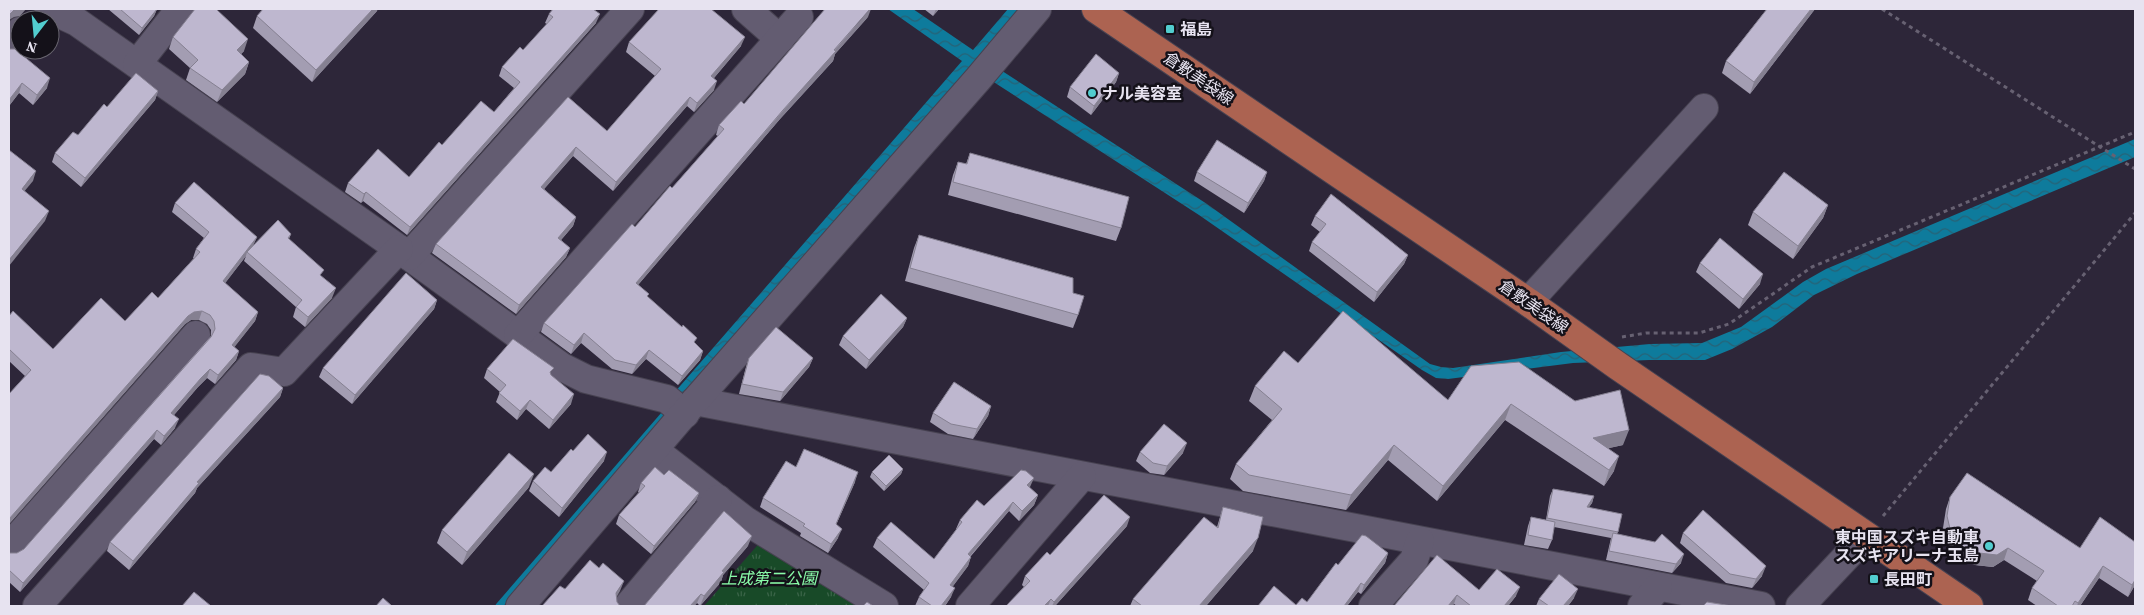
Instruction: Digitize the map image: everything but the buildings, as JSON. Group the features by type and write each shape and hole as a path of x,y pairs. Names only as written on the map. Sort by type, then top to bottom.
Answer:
{"main road":[{"name":"倉敷美袋線","path":"1096,9 1528,302 1618,366 1969,606"}],"street":[{"path":"137,64 180,9"},
{"path":"37,606 250,367 284,372 404,253 630,9"},
{"path":"746,9 780,39"},
{"path":"520,606 654,450 682,406 986,69 1037,9"},
{"path":"60,14 77,22 137,64 562,367 586,379 682,406 1082,476 1420,541 1650,597 1761,606"},
{"path":"518,335 799,17"},
{"path":"1528,302 1704,108"},
{"path":"9,547 196,335"},
{"path":"654,450 746,521 884,606"},
{"path":"970,606 1082,476"},
{"path":"628,606 718,499"},
{"path":"1800,606 1866,536"},
{"path":"1373,606 1414,560 1420,541"}],"path":[{"path":"1882,9 2102,146 2135,169"},
{"path":"1586,342 1646,333 1700,333 1729,324 1812,267 2135,132"},
{"path":"1866,536 2135,213"}],"green space":[{"name":"上成第二公園","path":"763,539 862,606 704,606"}],"water":[{"path":"888,9 913,9 973,50 1008,9 1027,9 996,67 1207,204 1430,364 1441,367 1453,368 1561,352 1650,344 1702,343 1741,327 1803,282 1826,269 2135,139 2135,157 1857,274 1814,295 1772,327 1732,349 1705,360 1573,363 1448,379 1436,378 1422,370 1199,215 989,79 689,397 674,393 962,61"}],"waterway":[{"path":"499,606 670,408"}],"place":[{"name":"福島","path":"1170,29"},
{"name":"ナル美容室","path":"1092,93"},
{"name":"東中国スズキ自動車 スズキアリーナ玉島","path":"1989,546"},
{"name":"長田町","path":"1874,579"}]}
